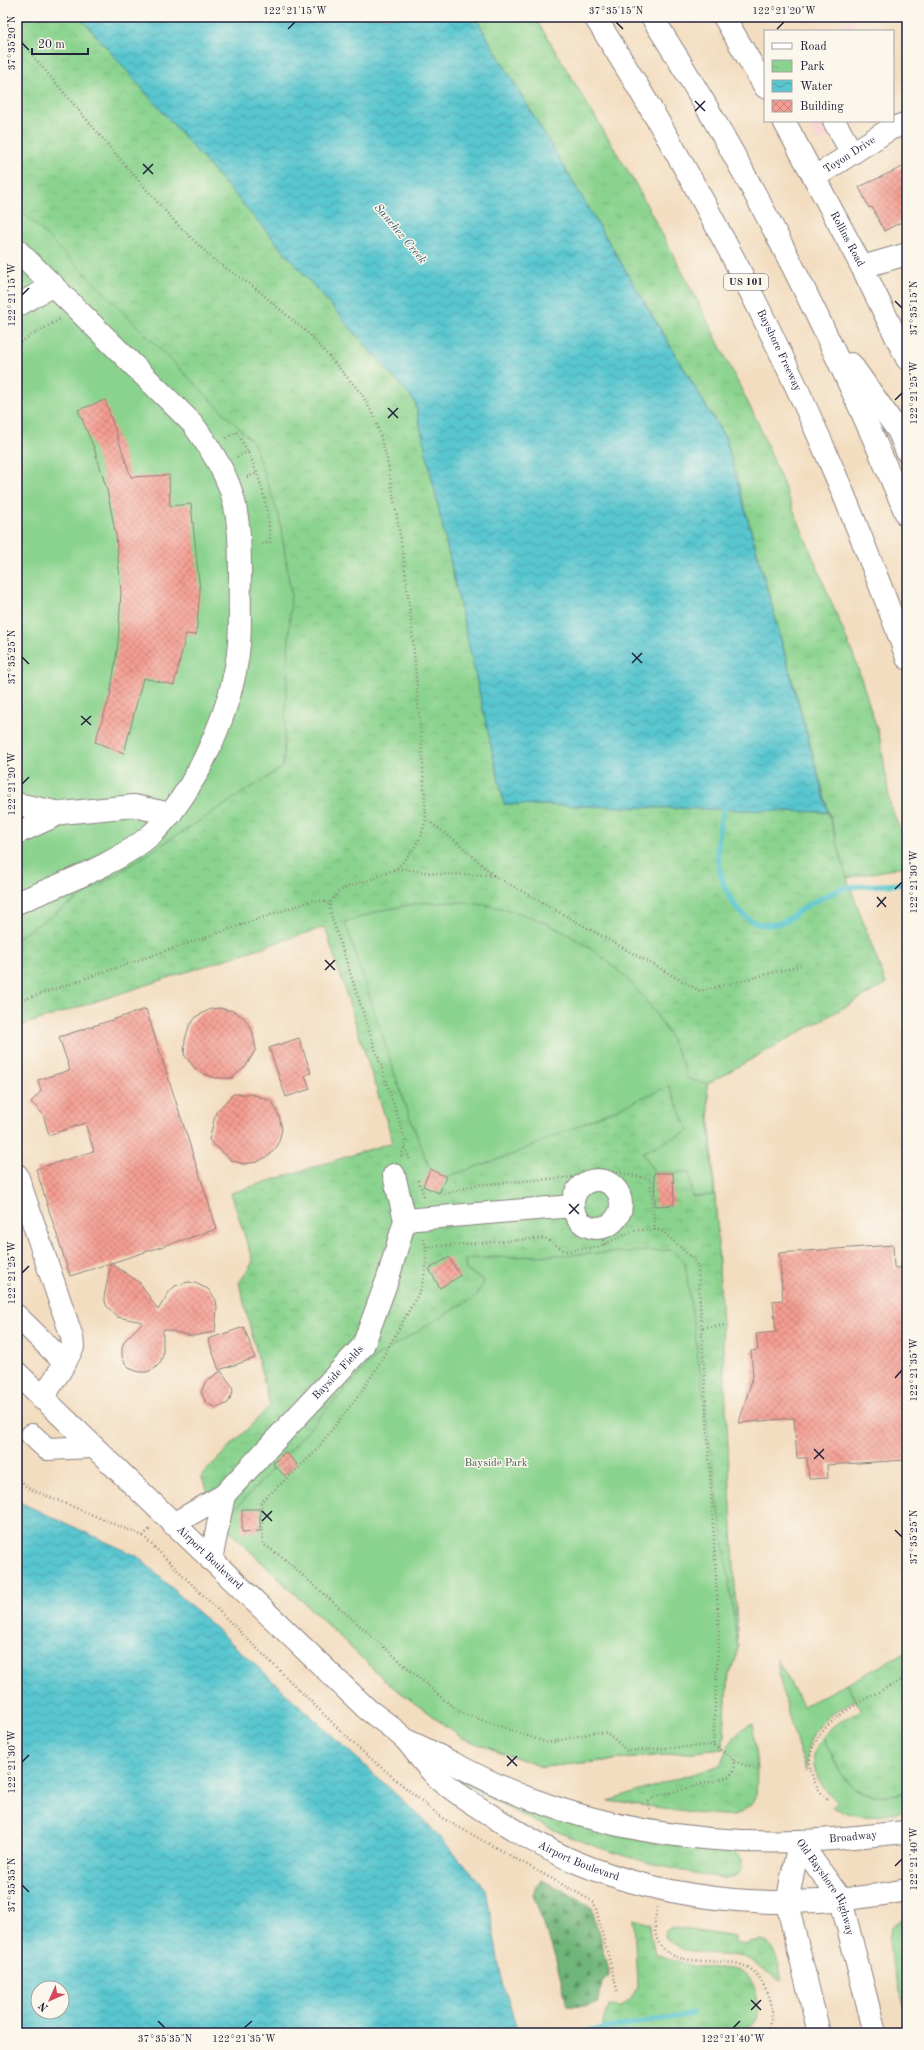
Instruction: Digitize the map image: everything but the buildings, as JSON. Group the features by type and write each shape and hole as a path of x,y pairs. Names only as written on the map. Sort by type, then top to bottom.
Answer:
{"main road":[{"path":"589,17 614,46"},
{"name":"Bayshore Freeway","path":"595,17 614,46 695,186 772,333 807,408 858,528 890,608 907,658"},
{"path":"652,17 740,167 817,316 852,389 907,516"},
{"path":"724,17 764,85"},
{"name":"Rollins Road","path":"785,122 862,266 902,334 907,359"},
{"path":"835,122 852,153"},
{"name":"Toyon Drive","path":"815,177 890,129 907,123"},
{"path":"17,250 192,423 211,448 228,483 240,546 239,645 229,692 218,727 200,768 171,814 152,834 126,854 17,903"},
{"path":"862,266 907,254"},
{"path":"17,306 53,285"},
{"path":"817,316 899,432 907,452"},
{"path":"17,804 61,813 134,806 171,814"},
{"path":"17,833 61,813"},
{"name":"Bayside Fields","path":"173,1524 224,1495 363,1346 388,1278 404,1220 407,1172"},
{"path":"17,1175 72,1337 73,1347 65,1363 42,1399"},
{"path":"600,1180 614,1186 622,1201 620,1212 603,1236 585,1225 576,1216 573,1206 574,1194 585,1183 600,1180"},
{"path":"404,1220 573,1206"},
{"path":"17,1316 65,1363"},
{"name":"Airport Boulevard","path":"17,1373 42,1399 367,1709 406,1740 437,1778 523,1835 545,1848 581,1864 658,1887 738,1901 787,1903"},
{"path":"32,1435 47,1449 92,1447"},
{"path":"211,1560 224,1495"},
{"name":"Airport Boulevard","path":"406,1740 526,1797 603,1822 642,1831 696,1838 723,1840 799,1841"},
{"name":"Broadway","path":"799,1841 907,1832"},
{"name":"Old Bayshore Highway","path":"799,1841 842,1900 875,2033"},
{"name":"Old Bayshore Highway","path":"799,1841 787,1903 820,2033"},
{"path":"787,1903 842,1900 907,1890"}],"path":[{"path":"17,37 176,223 214,260 254,287 309,334 361,393 375,418 387,459 405,568 415,659 426,819 421,836 413,850 397,868 375,878 349,886 338,892 330,903 330,912 406,1142 407,1172 426,1200 433,1198"},
{"path":"17,344 64,317"},
{"path":"236,432 249,452 258,473 270,528 270,543 240,546"},
{"path":"426,819 457,842 493,875 700,991 800,966"},
{"path":"397,868 437,874 493,875"},
{"path":"17,1002 314,900 330,903"},
{"path":"405,1146 407,1172"},
{"path":"440,1196 475,1185 573,1177 587,1170 596,1168 604,1169 612,1172 650,1179 655,1230"},
{"path":"426,1246 545,1238 566,1251 597,1247 603,1236 637,1230 661,1230 676,1245 692,1257 698,1266 719,1628 712,1745"},
{"path":"422,1236 426,1246 426,1268 421,1289 378,1366 362,1391 313,1454 260,1502 262,1544 282,1557 462,1714 548,1743 596,1732 607,1732 626,1751 712,1745 732,1757 735,1769 732,1774 725,1779 657,1796 649,1801 648,1804 651,1810 655,1811"},
{"path":"702,1327 727,1325"},
{"path":"17,1477 28,1488 143,1536 358,1748 442,1818 594,1902 618,1993"},
{"path":"827,1799 817,1787 810,1769 811,1750 815,1741 826,1726 858,1705 907,1677"},
{"path":"734,1761 760,1771"},
{"path":"658,1887 655,1932 664,1948 673,1955 689,1960 736,1963 746,1966 758,1977 767,1992 772,2006 770,2024 764,2033"}],"shaded area":[{"path":"852,18 858,30 830,30"},
{"path":"807,122 861,122 818,142"}],"green space":[{"name":"Bayside Park","path":"17,17 80,17 415,402 504,804 828,812 847,878 886,984 707,1084 717,1223 738,1648 727,1684 723,1749 542,1767 462,1738 388,1683 222,1524 201,1476 270,1406 239,1283 253,1262 231,1193 393,1142 325,927 17,1027"},
{"path":"475,17 535,17 635,183 697,300 758,423 856,662 881,742 890,804 907,848 907,866 847,878 726,439"},
{"path":"17,206 253,442 279,516 291,594 283,767 17,938"},
{"path":"462,902 490,906 519,913 543,922 567,934 610,964 646,1001 661,1022 674,1045 688,1079 707,1084 714,1195 692,1197 689,1172 654,1173 643,1152 689,1131 669,1086 514,1154 446,1177 430,1169 404,1102 345,922 383,910 421,903"},
{"path":"671,1250 685,1263 738,1648 727,1684 723,1749 542,1767 462,1738 388,1683 222,1524 374,1358 476,1296 485,1281 466,1270 465,1259"},
{"path":"907,1652 907,1792 888,1795 873,1795 861,1792 844,1778 823,1737 831,1727 861,1710 846,1684"},
{"path":"777,1659 803,1706 846,1684 855,1700 833,1713 818,1727 812,1736 807,1758 807,1772 789,1716"},
{"path":"753,1724 757,1769 756,1797 752,1804 741,1813 734,1816 709,1814 608,1801 721,1765 732,1740 740,1731"},
{"path":"823,1737 844,1778 852,1786 861,1792 873,1795 888,1795 907,1792 907,1810 878,1816 861,1816 832,1807 837,1801 818,1779 814,1765 816,1749"},
{"path":"440,1768 590,1829 657,1843 732,1850 742,1859 742,1869 734,1877 722,1878 683,1871 610,1851 575,1839 507,1808"},
{"path":"541,1880 563,1890 592,1908 609,1975 602,1982 599,2002 588,2006 567,2005 555,1956 533,1894"},
{"path":"907,1916 907,2005 904,2006 893,1965 890,1934 892,1927 900,1919"},
{"path":"634,1919 650,1924 655,1954 693,1966 740,1971 749,1977 755,1990 758,2005 758,2012 753,2024 746,2029 730,2033 599,2033 609,2006 621,2007 631,1999 637,1987"},
{"path":"670,1927 735,1937 735,1942 749,1944 750,1941 764,1941 773,1949 782,1980 773,1976 748,1959 727,1954 686,1950 666,1938 664,1932"}],"water":[{"path":"80,17 475,17 726,440 828,812 504,804 415,402"},
{"path":"17,1501 137,1556 425,1821 486,1889 501,1976 518,2033 17,2033"}],"waterway":[{"name":"Sanchez Creek","path":"726,804 719,830 718,858 720,871 729,896 737,908 743,915 758,924 768,925 780,923 810,904 840,889 862,886 907,884"},
{"path":"580,2033 692,2014"}]}
